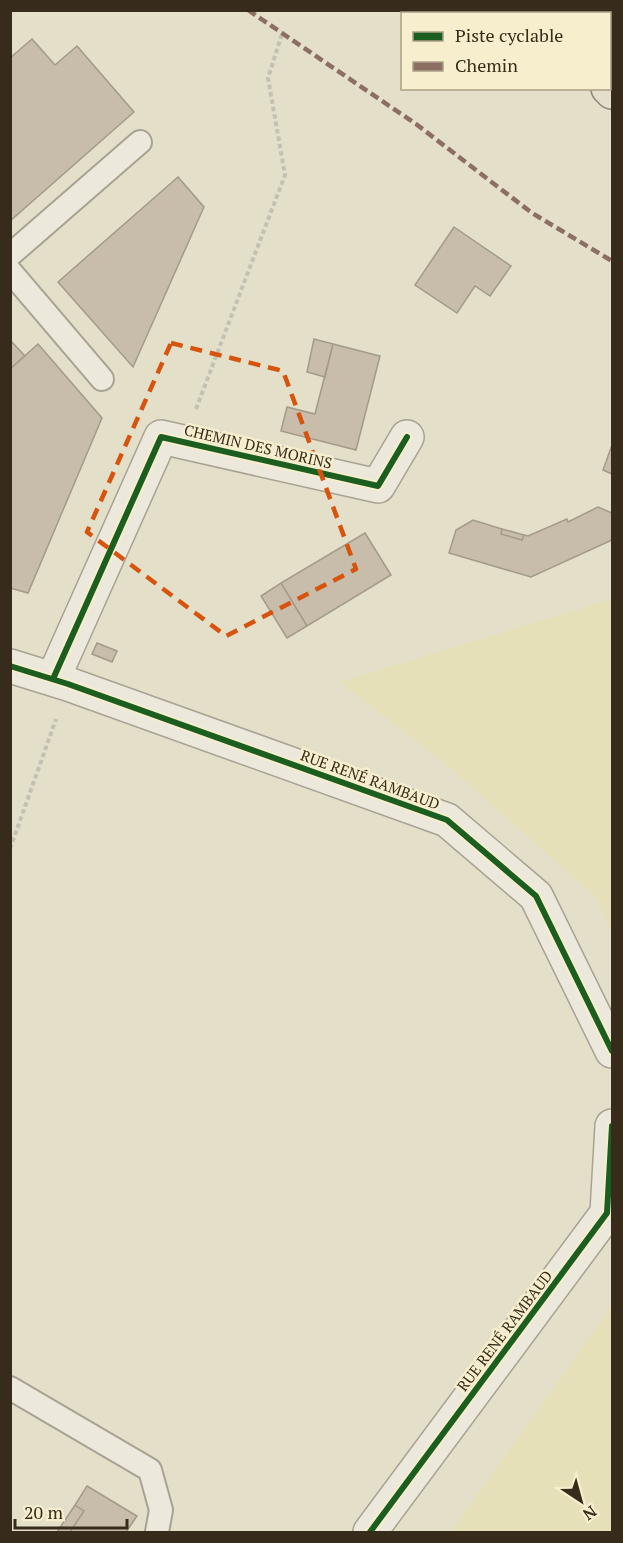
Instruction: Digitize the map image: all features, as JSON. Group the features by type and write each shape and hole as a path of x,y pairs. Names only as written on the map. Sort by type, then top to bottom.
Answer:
{"street":[{"name":"CHEMIN DES MORINS","path":"61,682 161,437 378,486 407,437"},
{"name":"RUE RENÉ RAMBAUD","path":"10,666 61,682 447,820 536,896 612,1051"},
{"name":"RUE RENÉ RAMBAUD","path":"370,1533 606,1213 612,1126"}],"lane":[{"path":"10,255 140,142"},
{"path":"10,271 102,379"},
{"path":"10,1388 150,1470 161,1510 157,1533"}],"path":[{"path":"161,437 198,408 285,175 268,78 283,31"},
{"path":"10,849 61,682"}],"highlighted area":[{"path":"171,343 283,371 356,569 226,636 87,532"}],"shaded area":[{"path":"612,599 612,933 596,897 447,765 340,682"},
{"path":"612,1306 612,1532 451,1532"}],"building":[{"path":"32,39 55,65 77,46 134,112 10,221 10,58"},
{"path":"178,177 204,207 133,367 58,282"},
{"path":"454,227 511,266 490,296 475,286 457,313 415,285"},
{"path":"314,339 333,344 325,377 307,372"},
{"path":"10,340 25,356 10,369"},
{"path":"38,344 102,418 28,593 10,588 10,369"},
{"path":"333,344 380,356 356,450 281,431 287,407 315,414"},
{"path":"612,445 612,474 603,470"},
{"path":"598,507 612,513 612,540 531,577 449,553 456,530 473,520 502,529 501,534 522,540 524,535 528,536 567,519 568,522"},
{"path":"502,529 524,535 522,540 501,534"},
{"path":"365,533 391,575 307,626 281,583"},
{"path":"281,583 307,626 287,638 261,596"},
{"path":"97,643 117,651 112,662 92,654"},
{"path":"87,1486 137,1516 126,1532 70,1532 84,1511 75,1505"},
{"path":"75,1505 84,1511 70,1532 57,1532"}],"marked path":[{"path":"248,10 416,124 532,213 612,261"}],"cycle path":[{"path":"53,679 161,437 378,486 407,437"},
{"path":"10,666 68,684 447,820 536,896 612,1051"},
{"path":"370,1532 607,1213 612,1126"}]}
